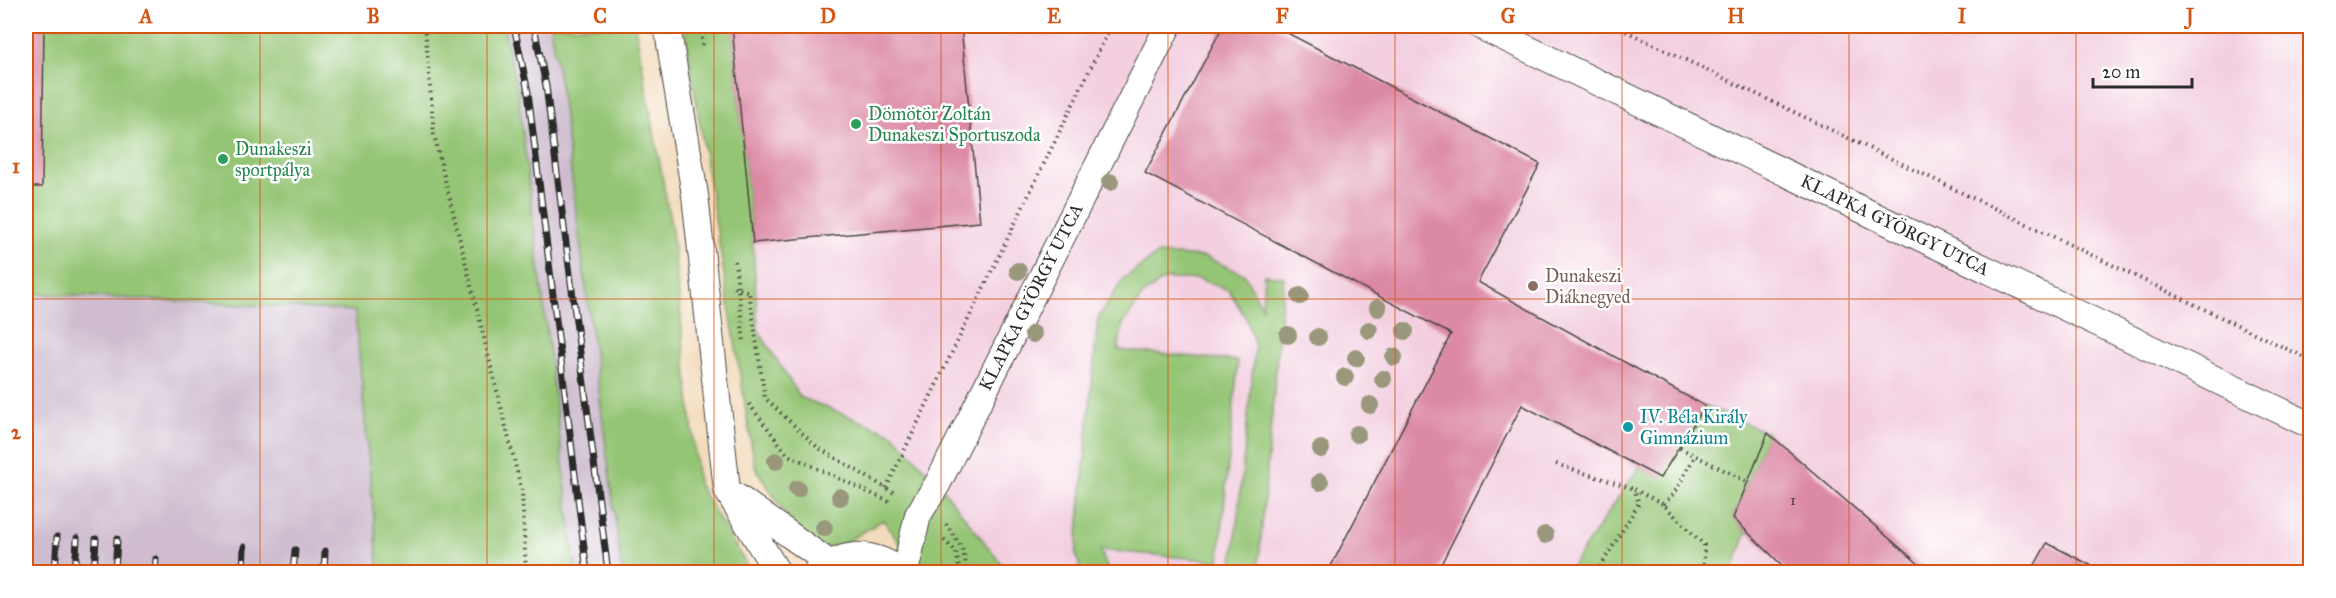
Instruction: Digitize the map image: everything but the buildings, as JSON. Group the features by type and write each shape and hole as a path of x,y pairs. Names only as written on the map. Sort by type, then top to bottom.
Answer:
{"street":[{"path":"667,26 695,195 727,490 777,573"},
{"name":"KLAPKA GYÖRGY UTCA","path":"904,573 920,512 938,483 1168,26"},
{"name":"KLAPKA GYÖRGY UTCA","path":"1480,26 2310,425"},
{"path":"727,490 822,568 846,557 864,556 886,561 904,573"}],"path":[{"path":"424,26 434,135 522,492 526,573"},
{"path":"700,26 704,48"},
{"path":"886,488 1111,26"},
{"path":"1616,26 2310,360"},
{"path":"734,254 744,346"},
{"path":"730,286 749,292 765,398 817,447 886,488 920,512 956,552 960,573"},
{"path":"748,393 749,404 788,455 947,524 962,548 968,573"},
{"path":"1680,448 1748,482"},
{"path":"1664,505 1676,490 1695,456"},
{"path":"1557,464 1634,489 1664,505 1704,545 1704,573"},
{"path":"1597,573 1639,503 1634,489"}],"shaded area":[{"path":"503,26 550,26 560,85 622,572 576,572 518,94"},
{"name":"Dunakeszi Diáknegyed","path":"732,26 2310,26 2310,572 1000,572 1001,563 893,434 800,397 758,330 753,243"},
{"path":"26,293 355,311 379,572 26,572"}],"green space":[{"path":"26,26 503,26 518,94 576,572 379,572 355,311 26,293"},
{"path":"550,26 635,26 672,231 698,484 751,572 622,572 560,85"},
{"path":"684,26 732,26 753,243 758,330 800,397 893,434 938,483 1001,563 1000,572 918,572 883,520 841,545 808,550 755,467"},
{"path":"1158,254 1205,257 1244,274 1262,307 1264,275 1284,277 1258,572 1228,572 1233,563 1255,346 1247,320 1229,290 1198,279 1165,279 1143,295 1123,324 1118,350 1238,361 1219,561 1101,550 1108,572 1081,572 1076,554 1098,318 1124,278"},
{"path":"1705,406 1768,433 1733,518 1747,532 1732,572 1568,572 1639,467 1660,478"}],"railway":[{"path":"514,26 528,92 587,572"},
{"path":"534,26 546,86 608,572"},
{"path":"26,572 28,536"},
{"path":"55,572 57,537"},
{"path":"75,572 77,538"},
{"path":"94,572 96,539"},
{"path":"115,572 117,539"},
{"path":"243,572 244,547"},
{"path":"293,572 295,550"},
{"path":"324,572 325,551"},
{"path":"155,572 156,559"}],"place":[{"name":"Dömötör Zoltán Dunakeszi Sportuszoda","path":"856,124"},
{"name":"Dunakeszi sportpálya","path":"223,159"},
{"name":"Dunakeszi Diáknegyed","path":"1533,286"},
{"name":"IV. Béla Király Gimnázium","path":"1628,427"}]}
